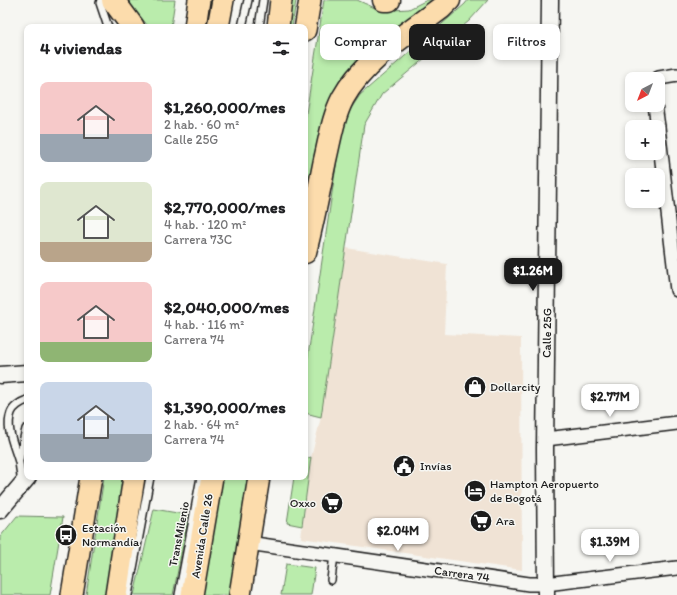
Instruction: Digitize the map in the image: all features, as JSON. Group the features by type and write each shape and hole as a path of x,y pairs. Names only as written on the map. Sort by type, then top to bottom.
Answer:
{"highway":[{"path":"113,0 131,24"},
{"path":"384,0 389,0"},
{"path":"308,238 330,138 337,112 344,97 362,73 379,56 441,8 449,0"}],"main road":[{"path":"195,24 199,0"},
{"path":"219,24 223,0"},
{"path":"278,24 281,0"},
{"path":"306,24 310,0"},
{"path":"72,595 91,480"},
{"path":"116,595 134,480"},
{"name":"Avenida Calle 26","path":"192,595 211,480"},
{"path":"240,595 258,480"}],"street":[{"name":"Calle 25G","path":"546,590 550,0"},
{"path":"665,77 677,75"},
{"path":"662,160 677,290"},
{"path":"0,375 24,373"},
{"path":"546,439 677,423"},
{"path":"1,508 25,480"},
{"name":"Carrera 74","path":"248,543 529,584 546,590 677,568"}],"lane":[{"path":"101,0 100,3 107,24"},
{"path":"243,24 248,0"},
{"path":"259,24 262,0"},
{"path":"24,402 16,406 11,413 10,427 18,461 24,477"},
{"path":"18,461 24,437"},
{"path":"128,595 149,480"},
{"name":"TransMilenio","path":"179,595 200,480"},
{"path":"330,580 334,556"}],"shaded area":[{"path":"346,248 447,264 444,334 521,338 522,570 301,538 311,458 321,417"}],"green space":[{"path":"126,0 175,0 171,24 146,24"},
{"path":"209,0 214,0 210,24 204,24"},
{"path":"291,0 296,0 292,24 287,24"},
{"path":"324,0 357,0 375,8 393,10 409,9 427,0 438,0 401,30 401,24 320,24"},
{"path":"468,0 488,0 465,24 442,24"},
{"path":"320,25 320,60 370,60 308,208 308,101"},
{"path":"409,53 409,60 423,60 382,94 364,125 321,417 308,414 308,356 341,132 348,113 360,95"},
{"path":"311,457 308,480 308,458"},
{"path":"104,480 125,480 106,595 86,595"},
{"path":"221,480 248,480 231,595 202,595"},
{"path":"294,480 308,480 302,526 287,523"},
{"path":"154,509 189,515 173,595 134,595"},
{"path":"17,516 63,517 50,595 0,595 0,537"},
{"path":"286,564 315,568 311,595 281,595"}],"place":[{"name":"Dollarcity","path":"475,387"},
{"name":"Invías","path":"404,466"},
{"name":"Hampton Aeropuerto de Bogotá","path":"475,491"},
{"name":"Oxxo","path":"332,503"},
{"name":"Ara","path":"481,521"},
{"name":"Estación Normandía","path":"66,535"}]}
